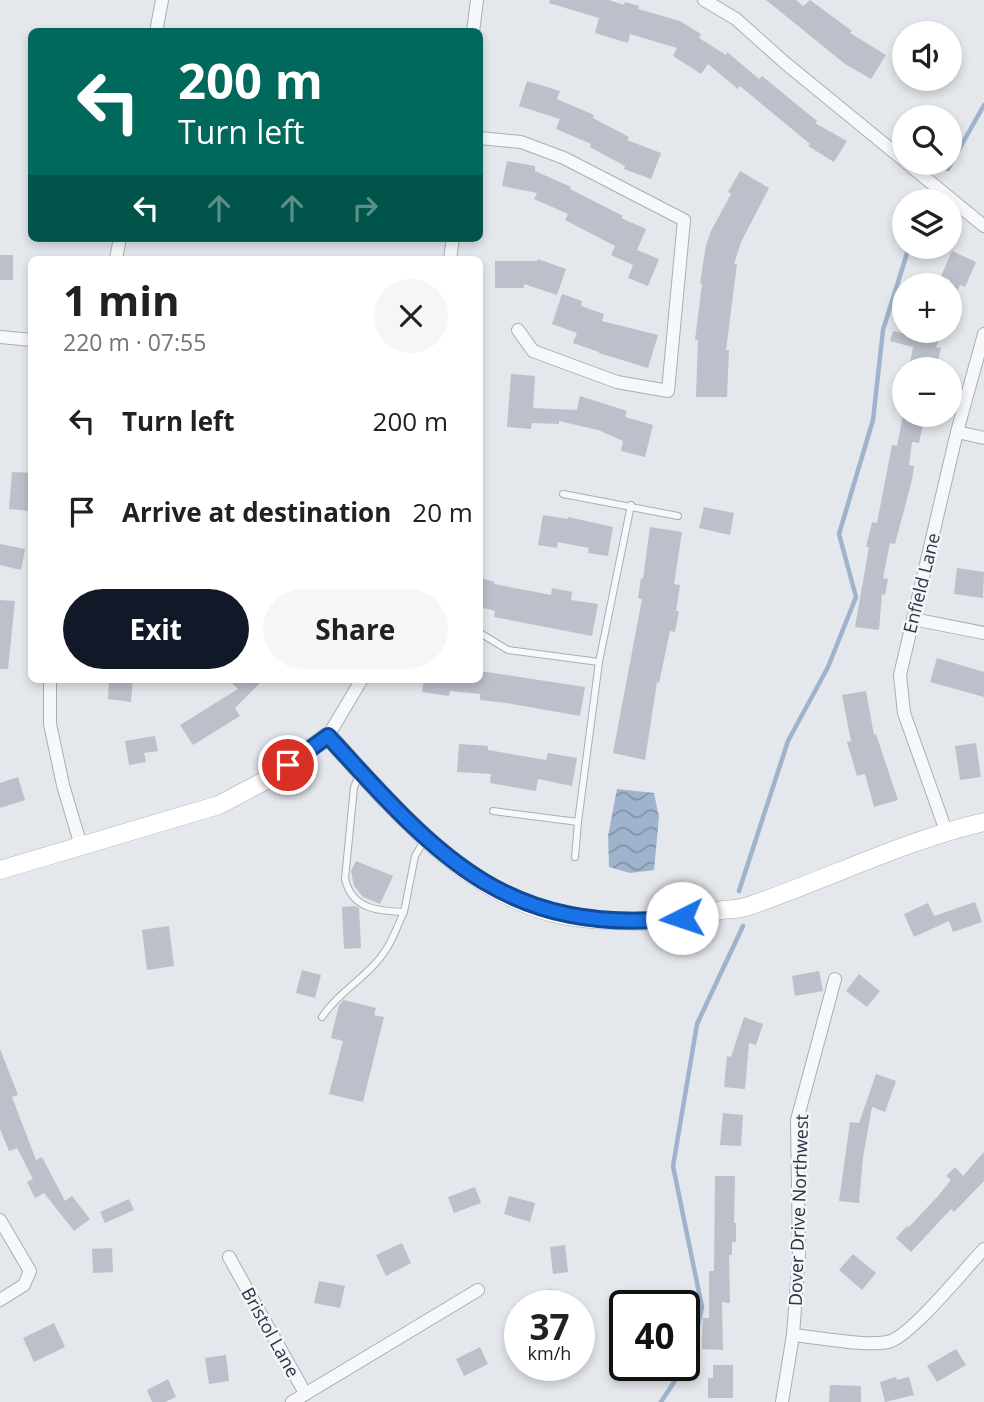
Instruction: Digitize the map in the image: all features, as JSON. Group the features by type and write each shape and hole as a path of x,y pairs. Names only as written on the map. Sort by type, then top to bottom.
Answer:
{"street":[{"path":"157,28 162,0"},
{"path":"474,28 477,0"},
{"path":"704,0 736,19 892,151"},
{"path":"483,138 521,142 564,158 684,220 668,391 617,382 533,351 518,330"},
{"path":"922,175 984,226"},
{"name":"Enfield Lane","path":"946,831 904,713 900,675 957,432 984,334"},
{"path":"0,337 28,340"},
{"path":"957,432 984,438"},
{"path":"913,619 984,633"},
{"path":"50,683 50,724 63,785 81,846"},
{"path":"0,870 219,805 268,779 328,736 360,683"},
{"path":"328,736 425,838 467,872 502,894 523,903 542,910 584,918 627,921 682,918 747,907 946,831 984,822"},
{"name":"Dover Drive Northwest","path":"782,1402 793,1335 799,1254 797,1120 835,979"},
{"path":"0,1220 30,1271 24,1285 0,1300"},
{"path":"793,1335 865,1343 891,1341 913,1326 984,1249"},
{"name":"Bristol Lane","path":"229,1257 305,1393 292,1402"},
{"path":"305,1393 478,1290"}],"lane":[{"path":"563,494 678,516"},
{"path":"575,857 600,663 631,505"},
{"path":"483,635 508,650 600,663"},
{"path":"361,772 354,787 345,879 348,892 362,904 377,911 404,912"},
{"path":"493,811 578,822"},
{"path":"322,1017 333,1000 351,988 387,949 404,912 415,856 425,838"}],"water":[{"path":"617,789 654,793 659,817 654,870 630,873 609,867 608,836"}],"building":[{"path":"550,0 609,0 624,5 625,2 639,6 638,9 680,21 701,34 699,38 726,55 727,52 759,79 762,76 817,121 815,123 847,141 834,162 808,146 810,144 740,86 738,89 708,64 701,74 673,56 677,48 630,34 628,43 595,33 599,18 549,3"},
{"path":"766,0 796,0 803,6 810,0 852,31 850,33 886,55 871,79 845,64"},
{"path":"527,81 560,91 557,99 594,115 593,118 629,137 627,140 661,153 651,179 624,169 625,166 590,147 591,144 556,129 560,119 519,106"},
{"path":"507,161 535,166 535,171 571,187 570,189 623,216 621,218 646,229 637,250 659,259 648,286 628,278 633,265 611,255 615,246 565,220 568,214 534,199 537,193 502,186"},
{"path":"740,171 769,188 741,242 734,264 737,264 726,350 729,350 727,397 696,397 698,340 695,340 706,245 731,194 728,192"},
{"path":"0,255 13,255 13,280 0,280"},
{"path":"962,256 976,262 965,287 962,286 962,273 942,273 948,259 962,259"},
{"path":"538,259 566,269 557,295 524,284 524,288 495,288 495,261"},
{"path":"562,294 582,301 581,306 604,314 602,321 658,335 648,368 573,343 577,333 552,324"},
{"path":"898,343 938,343 936,347 941,348 939,357 911,357 913,347"},
{"path":"511,374 535,376 533,408 577,410 580,396 627,411 625,417 653,425 645,457 621,451 623,441 598,430 559,421 559,424 532,423 531,429 507,427"},
{"path":"901,427 922,427 919,443 912,442 909,465 914,466 912,480 895,544 890,543 883,578 888,579 885,595 882,594 879,630 855,627 869,547 866,547 872,522 877,523 892,445 897,446"},
{"path":"12,472 28,473 28,511 9,509"},
{"path":"704,507 734,513 730,535 699,528"},
{"path":"543,515 568,517 613,527 608,556 588,553 589,548 558,542 557,548 538,545"},
{"path":"650,527 682,532 674,584 680,585 676,611 679,611 675,632 670,631 659,683 657,682 645,760 613,753 642,599 638,598"},
{"path":"0,544 25,549 21,570 0,565"},
{"path":"957,568 984,572 983,598 954,594"},
{"path":"483,579 495,582 494,584 551,595 552,588 572,592 571,600 598,604 592,636 494,617 495,611 483,608"},
{"path":"0,600 15,601 8,669 0,669"},
{"path":"937,658 984,672 984,697 930,682"},
{"path":"483,671 585,687 580,716 480,700 480,694 450,691 449,696 422,692 423,683 483,683"},
{"path":"109,683 133,683 131,702 108,699"},
{"path":"232,683 260,683 235,708 240,716 193,745 180,725 238,689"},
{"path":"866,691 874,735 876,734 898,800 874,807 865,774 857,776 847,742 851,741 842,695"},
{"path":"155,736 158,751 144,753 146,762 129,765 125,741"},
{"path":"976,743 981,777 960,780 955,746"},
{"path":"459,744 488,746 488,750 546,760 548,753 577,758 572,786 538,779 536,791 490,783 491,774 457,772"},
{"path":"18,777 25,800 0,808 0,783"},
{"path":"356,861 393,876 380,904 363,897 354,886 351,871"},
{"path":"975,902 982,922 953,932 949,921 914,937 904,914 928,903 934,916"},
{"path":"342,907 359,908 361,948 344,949"},
{"path":"169,926 174,966 147,970 142,930"},
{"path":"302,970 321,975 315,998 296,993"},
{"path":"819,971 823,991 795,996 792,976"},
{"path":"859,974 880,991 867,1007 846,991"},
{"path":"344,1000 376,1008 374,1015 384,1017 363,1102 329,1094 343,1041 331,1038 339,1005"},
{"path":"744,1017 763,1024 756,1045 749,1043 745,1089 724,1087 727,1056 731,1057"},
{"path":"0,1049 18,1095 12,1097 36,1160 42,1157 65,1201 72,1196 90,1219 74,1231 44,1193 35,1198 27,1182 33,1179 17,1148 9,1151 0,1129"},
{"path":"876,1074 896,1081 885,1112 872,1107 863,1157 859,1203 839,1201 850,1122 859,1123"},
{"path":"723,1113 743,1115 741,1146 720,1145"},
{"path":"984,1152 984,1181 954,1212 951,1209 911,1252 896,1238 938,1196 951,1180 946,1176 955,1167 963,1176"},
{"path":"715,1176 735,1176 736,1242 732,1242 732,1255 729,1255 730,1303 722,1302 723,1350 702,1349 703,1318 709,1318 709,1271 714,1271"},
{"path":"475,1187 481,1203 454,1213 448,1197"},
{"path":"509,1196 535,1203 530,1222 504,1214"},
{"path":"129,1199 134,1210 105,1223 100,1212"},
{"path":"402,1243 411,1263 386,1276 376,1255"},
{"path":"565,1245 568,1272 553,1274 550,1247"},
{"path":"112,1248 113,1272 93,1273 92,1249"},
{"path":"853,1254 876,1273 862,1290 839,1270"},
{"path":"319,1281 345,1286 340,1308 314,1303"},
{"path":"54,1323 65,1347 34,1362 23,1338"},
{"path":"480,1347 488,1364 464,1376 456,1359"},
{"path":"956,1349 966,1365 937,1382 927,1366"},
{"path":"226,1355 229,1381 209,1384 205,1358"},
{"path":"713,1365 733,1365 733,1398 708,1398 708,1378 713,1378"},
{"path":"896,1377 897,1380 909,1377 914,1395 885,1402 880,1382"},
{"path":"168,1379 176,1397 165,1402 152,1402 147,1390"},
{"path":"830,1385 861,1386 861,1402 829,1402"}],"waterway":[{"path":"962,144 984,105"},
{"path":"739,891 788,741 828,667 856,597 839,534 873,420 883,330 905,259"},
{"path":"661,1402 691,1356 702,1307 673,1166 697,1024 743,926"}],"route":[{"path":"288,765 328,736 425,838 446,856 502,894 523,903 542,910 584,918 627,921 682,918"}]}
